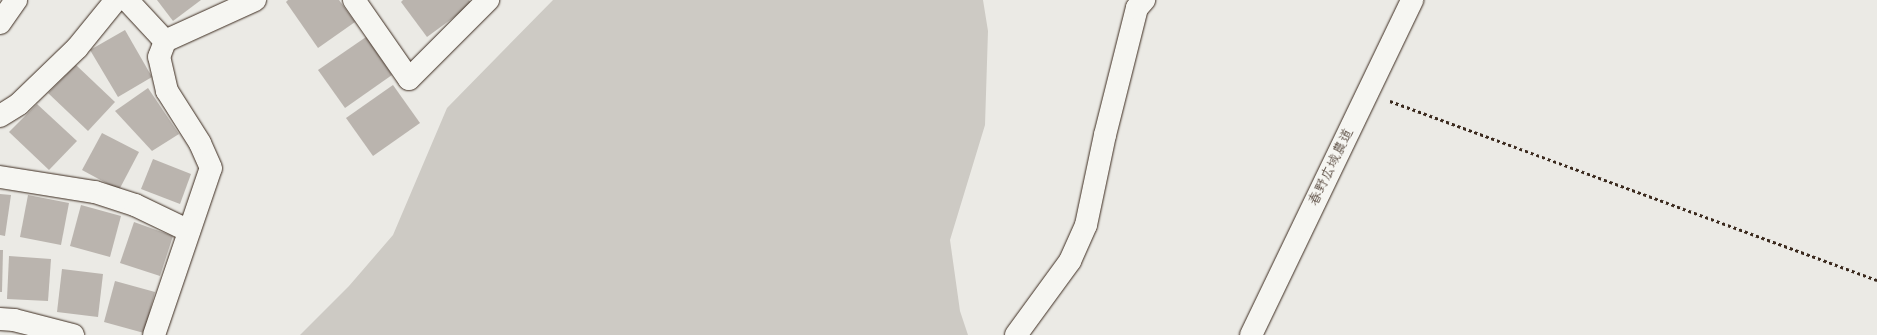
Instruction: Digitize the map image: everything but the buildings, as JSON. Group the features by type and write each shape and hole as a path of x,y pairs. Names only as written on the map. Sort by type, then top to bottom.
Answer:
{"street":[{"path":"0,23 16,0"},
{"path":"0,116 19,104 77,48 116,0"},
{"path":"127,0 165,41"},
{"path":"154,335 211,168 200,143 167,90 159,57 165,41 255,0"},
{"path":"354,0 409,79 488,0"},
{"path":"1016,335 1070,261 1086,225 1105,135 1137,8 1144,0"},
{"name":"春野広域農道","path":"1251,335 1412,0"},
{"path":"0,177 95,192 134,205 190,231"},
{"path":"0,319 14,320 73,335"}],"path":[{"path":"1367,92 1877,280"}],"shaded area":[{"path":"553,0 983,0 988,31 985,125 950,240 960,311 968,335 300,335 349,286 393,235 447,108"}]}
